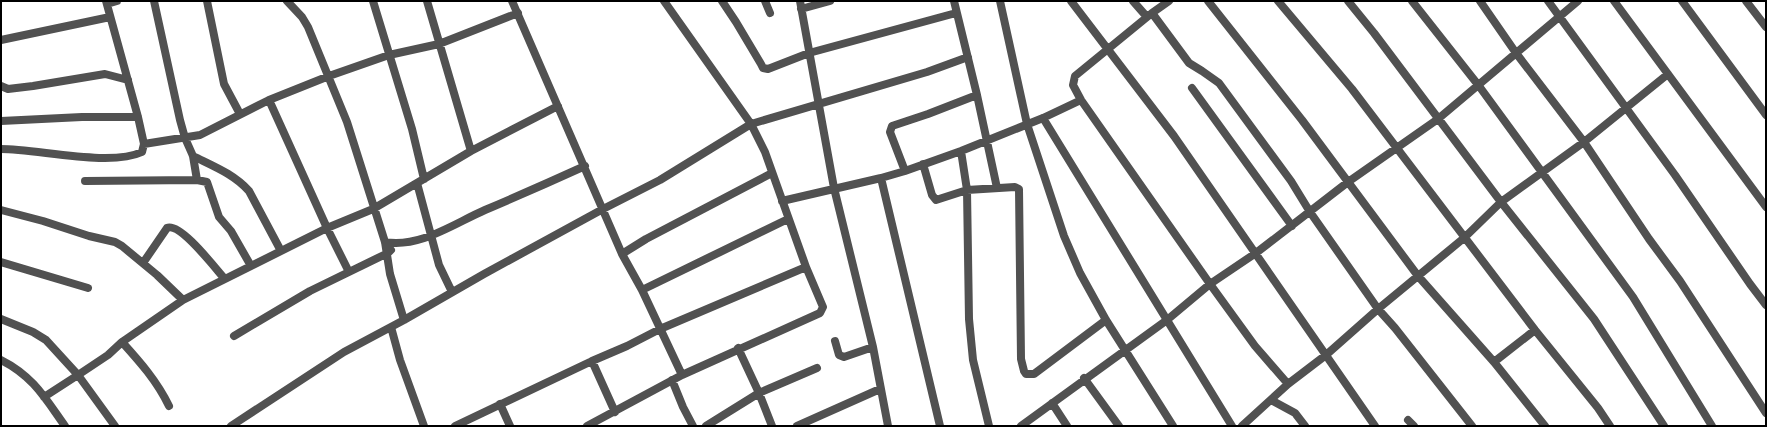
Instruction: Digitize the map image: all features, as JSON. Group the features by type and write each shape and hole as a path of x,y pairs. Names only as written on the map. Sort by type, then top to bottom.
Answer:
{"street":[{"path":"1,149 115,158 139,154 144,149 138,117 107,2 117,1"},
{"path":"154,1 185,138 193,156 197,180"},
{"path":"206,1 224,84 240,114"},
{"path":"287,1 302,17 308,27 347,122 373,209 385,242 388,253 390,274 404,320"},
{"path":"373,1 412,129 430,236 442,273 452,292"},
{"path":"427,1 471,151"},
{"path":"512,1 622,254 642,290 682,375"},
{"path":"587,426 597,424 682,375 821,311 822,304 788,219 765,152 751,124 664,1"},
{"path":"722,1 761,64 766,69 809,53 956,13"},
{"path":"765,1 770,13"},
{"path":"830,1 800,5 834,188 872,347 888,426"},
{"path":"954,1 977,95 997,188"},
{"path":"1000,1 1027,124 1064,236 1080,273 1106,320 1173,426"},
{"path":"1071,1 1174,136 1375,426"},
{"path":"1133,1 1149,15 1189,63 1219,83 1291,181 1310,212 1378,309 1395,328 1472,426"},
{"path":"1169,1 1149,15 1074,78 1073,85 1081,100 1210,284 1255,346 1288,384"},
{"path":"1208,1 1302,120 1418,276 1494,362 1545,426"},
{"path":"1278,1 1352,89 1464,238 1598,408 1610,426"},
{"path":"1348,1 1374,33 1501,202 1594,319 1664,426"},
{"path":"1412,1 1479,86 1634,297 1712,426"},
{"path":"1480,1 1516,53 1584,142 1649,239 1680,280 1766,413"},
{"path":"1548,1 1675,175 1766,305"},
{"path":"1021,426 1084,378 1167,320 1210,284 1256,253 1348,182 1438,119 1578,1"},
{"path":"1614,1 1766,207"},
{"path":"1682,1 1766,115"},
{"path":"1746,1 1766,27"},
{"path":"144,144 200,135 269,100 329,76 389,55 439,44 518,13"},
{"path":"1,40 110,17"},
{"path":"231,426 344,352 603,209 660,180 751,124 927,72 968,57"},
{"path":"1,86 8,89 105,74 128,80"},
{"path":"1242,426 1288,384 1326,356 1378,309 1464,238 1501,202 1584,142 1627,109 1668,74"},
{"path":"1192,88 1292,226"},
{"path":"905,170 890,132 892,126 977,95"},
{"path":"269,100 327,228 349,272"},
{"path":"782,201 881,178 923,164 961,151 1043,118 1081,100"},
{"path":"44,397 78,375 108,354 122,342 183,300 224,278 327,228 373,209 471,151 558,106"},
{"path":"1,121 82,117 138,117"},
{"path":"1043,118 1232,426"},
{"path":"961,151 967,190 969,320 973,360 989,426"},
{"path":"193,156 230,175 242,183 249,191 281,251"},
{"path":"923,164 934,199 940,199 967,190 1014,186 1019,189 1021,359 1026,374 1034,374 1106,320"},
{"path":"385,242 398,244 430,236 585,166"},
{"path":"622,254 772,173"},
{"path":"881,178 940,426"},
{"path":"85,181 197,180 209,183 219,217 231,231 251,266"},
{"path":"1,210 43,221 89,236 115,242 143,263 183,300"},
{"path":"642,290 788,219"},
{"path":"143,263 167,228 173,227 199,249 224,278"},
{"path":"234,336 310,291 388,253 398,244"},
{"path":"1,262 88,288"},
{"path":"455,426 627,346 660,329 806,267"},
{"path":"1,319 33,332 46,340 78,375 115,426"},
{"path":"391,327 400,360 424,426"},
{"path":"1494,362 1535,330"},
{"path":"834,341 839,356 844,357 872,347"},
{"path":"122,342 150,373 162,391 169,406"},
{"path":"738,348 759,393 772,426"},
{"path":"1,360 23,373 44,397 65,426"},
{"path":"592,361 616,412"},
{"path":"706,426 759,393 817,368"},
{"path":"1084,378 1119,426"},
{"path":"672,380 693,426"},
{"path":"800,426 880,389"},
{"path":"1271,400 1295,413 1305,426"},
{"path":"1052,403 1067,426"},
{"path":"500,404 510,426"}]}
